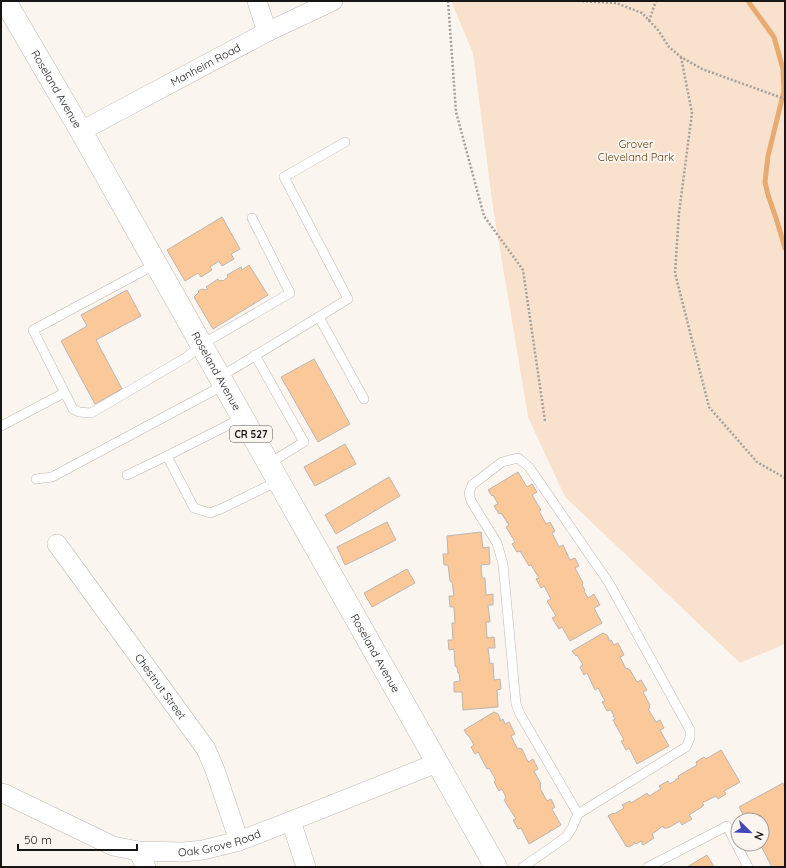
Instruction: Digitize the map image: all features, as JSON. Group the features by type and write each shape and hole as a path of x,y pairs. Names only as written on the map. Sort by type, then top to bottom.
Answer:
{"main road":[{"name":"Roseland Avenue","path":"5,1 81,131 496,867"}],"street":[{"path":"257,1 267,32"},
{"name":"Manheim Road","path":"81,131 267,32 332,1"},
{"name":"Chestnut Street","path":"58,544 206,748 239,841"},
{"name":"Oak Grove Road","path":"1,793 142,859 203,850 239,841 437,763"},
{"path":"291,821 306,867"}],"lane":[{"path":"36,479 52,477 222,381 255,355 348,298 284,177 345,142"},
{"path":"156,264 33,330 73,409 79,412 91,413 187,357 201,345 290,293 252,218"},
{"path":"318,317 364,399"},
{"path":"167,456 194,508 210,512 223,508 273,472 304,442 255,355"},
{"path":"1,426 64,393"},
{"path":"128,475 242,418"},
{"path":"523,867 566,836 572,828 578,814 686,747 690,738 690,730 609,583 528,467 518,458 502,462 472,485 469,493 471,501 497,543 503,564 516,704 520,714 578,814"},
{"path":"648,867 727,826 748,867"}],"path":[{"path":"448,1 456,112 484,216 523,270 545,421"},
{"path":"578,1 616,3 642,13 658,30 669,47 681,57 702,69 785,99"},
{"path":"649,21 656,1"},
{"path":"681,57 692,113 679,213 676,273 677,280 709,407 757,462 785,478"}],"green space":[{"name":"Grover Cleveland Park","path":"451,1 785,1 785,644 740,663 565,497 528,417 493,208 473,53"}],"building":[{"path":"222,217 240,249 231,254 234,259 222,266 219,261 210,267 212,270 201,277 198,273 185,281 167,250"},
{"path":"249,265 268,295 213,329 194,297 199,292 198,291 208,289 206,287 218,279 219,281 223,281 228,277 227,275 241,267 242,270"},
{"path":"127,290 141,316 96,340 122,389 95,404 61,341 87,326 81,315"},
{"path":"314,359 350,424 318,442 281,377"},
{"path":"345,444 356,464 315,486 304,467"},
{"path":"518,472 527,487 532,484 537,492 532,495 541,510 539,511 546,524 550,522 555,531 552,533 559,547 563,545 570,560 575,558 579,566 575,568 583,583 582,585 585,590 584,591 588,598 594,594 600,605 594,608 602,623 570,641 562,627 559,629 552,618 556,616 547,601 551,599 544,586 541,588 536,579 539,578 531,565 529,566 520,551 517,552 512,544 515,542 506,527 509,525 494,506 498,504 488,490"},
{"path":"389,477 400,496 336,534 325,515"},
{"path":"387,522 396,540 345,565 337,547"},
{"path":"481,532 483,548 489,547 490,564 481,565 482,578 485,578 486,595 493,594 493,605 488,605 490,622 486,622 487,638 494,637 495,648 488,648 490,664 493,663 494,680 500,679 501,689 497,690 498,707 463,710 462,692 454,692 454,682 460,681 457,667 455,666 454,649 449,650 448,640 453,640 452,623 455,623 454,607 450,607 449,596 454,596 448,565 444,565 443,554 448,554 447,536"},
{"path":"407,569 415,583 372,607 364,593"},
{"path":"603,633 607,635 609,641 611,640 614,645 618,643 624,655 620,657 626,669 627,668 630,670 637,682 641,680 647,690 643,692 650,705 650,708 648,709 656,722 660,720 664,728 660,730 669,746 637,764 629,748 626,750 621,741 624,740 613,720 615,719 611,710 607,711 602,702 605,701 598,688 595,690 587,673 584,675 580,667 583,665 577,655 576,656 572,651"},
{"path":"494,712 498,714 500,721 503,719 505,724 509,722 515,734 511,736 517,748 522,749 528,762 533,759 538,769 534,771 541,784 540,788 547,801 551,799 555,807 552,809 561,825 529,844 521,828 518,829 513,820 516,819 504,800 506,798 502,789 499,791 494,782 496,780 489,768 487,769 478,752 475,754 471,747 474,745 464,730"},
{"path":"721,750 740,782 724,791 726,794 718,799 716,796 702,803 704,805 702,807 689,815 692,819 682,825 680,821 668,828 664,828 663,826 652,834 654,838 643,845 641,841 636,844 634,842 634,844 629,847 626,846 608,816 624,808 622,805 630,801 631,803 647,793 649,796 661,789 659,786 668,781 670,784 679,778 678,776 697,765 696,762 704,757 706,759"},
{"path":"783,783 785,788 785,867 772,867 764,852 770,852 770,812 742,812 739,807"},
{"path":"707,855 714,867 687,867"}],"waterway":[{"path":"748,1 774,37 783,69 784,91 768,156 765,182 785,248"}]}
